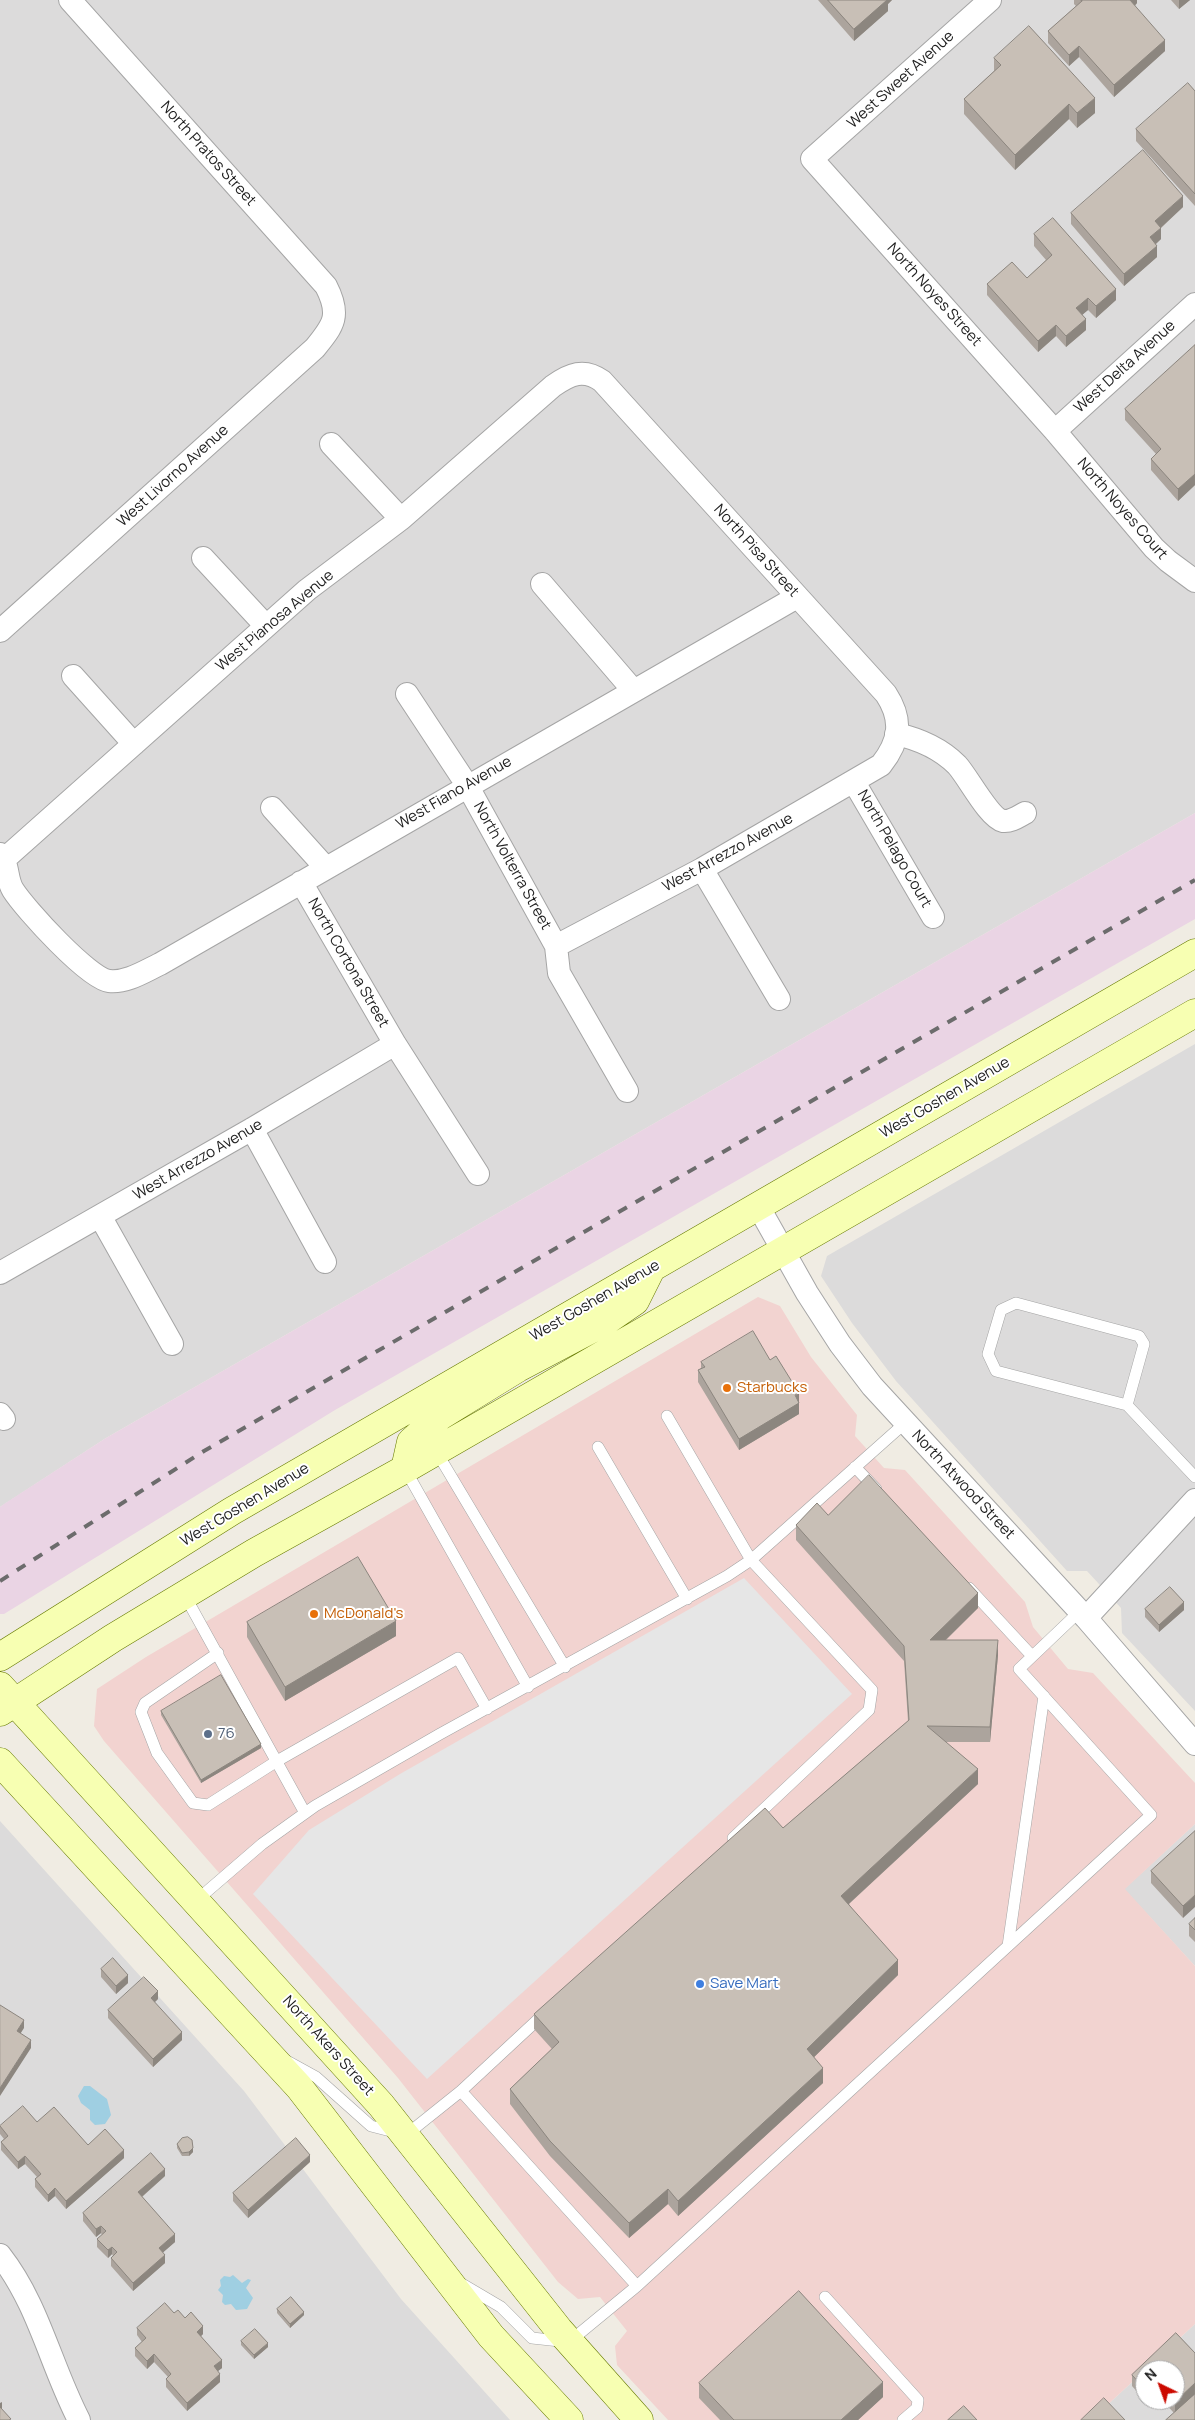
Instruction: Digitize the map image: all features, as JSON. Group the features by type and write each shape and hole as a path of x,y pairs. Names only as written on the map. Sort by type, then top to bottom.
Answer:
{"main road":[{"name":"West Goshen Avenue","path":"0,1656 232,1511 1195,953"},
{"path":"5,1700 184,1594 405,1469 1195,1013"},
{"path":"405,1469 411,1442 440,1416 518,1368 602,1323 635,1302 651,1269"},
{"name":"North Akers Street","path":"5,1700 197,1900 406,2135 569,2342 640,2420"},
{"path":"0,1762 299,2087 491,2336 569,2420"}],"street":[{"name":"North Pratos Street","path":"70,0 326,286 334,301 336,314"},
{"name":"West Sweet Avenue","path":"812,159 990,0"},
{"name":"North Noyes Street","path":"812,159 1055,431"},
{"name":"West Delta Avenue","path":"1055,431 1195,304"},
{"name":"West Livorno Avenue","path":"0,631 315,348 329,331 336,314"},
{"name":"West Pianosa Avenue","path":"2,859 307,590 401,519 553,386 566,376 582,372"},
{"name":"North Pisa Street","path":"582,372 592,374 602,381 886,694 898,718 895,742"},
{"name":"North Noyes Court","path":"1055,431 1154,548 1174,567 1195,580"},
{"path":"331,444 401,519"},
{"path":"204,558 266,626"},
{"path":"542,584 633,690"},
{"name":"West Fiano Avenue","path":"2,859 12,889 72,957 91,973 109,982 130,978 160,964 797,597"},
{"path":"73,676 134,744"},
{"name":"North Volterra Street","path":"407,694 468,786 556,946"},
{"path":"895,742 914,738 945,754 966,776 997,818 1012,820 1025,813"},
{"name":"West Arrezzo Avenue","path":"556,946 702,868 854,782 881,765 895,742"},
{"name":"North Pelago Court","path":"854,782 933,916"},
{"path":"272,808 326,868"},
{"path":"702,868 779,999"},
{"name":"North Cortona Street","path":"301,882 394,1044 478,1174"},
{"path":"556,946 559,973 627,1091"},
{"name":"West Arrezzo Avenue","path":"0,1273 252,1129 394,1044"},
{"path":"252,1129 325,1262"},
{"name":"North Atwood Street","path":"758,1206 840,1344 905,1423 1083,1615 1195,1744"},
{"path":"100,1216 172,1344"},
{"path":"1083,1615 1195,1500"},
{"path":"0,2255 28,2297 55,2370 79,2420"}],"lane":[{"path":"1127,1405 1144,1344 1139,1336 1016,1303 1001,1310 988,1354 996,1371 1127,1405 1195,1476"},
{"path":"668,1416 751,1560 872,1690 869,1710 721,1848"},
{"path":"197,1900 262,1844 305,1813 380,1768 687,1599 751,1560 905,1423"},
{"path":"598,1447 687,1599"},
{"path":"436,1451 565,1667"},
{"path":"855,1467 882,1496"},
{"path":"405,1469 528,1687"},
{"path":"957,1576 1032,1656"},
{"path":"184,1594 305,1813"},
{"path":"443,2274 501,2307 532,2338 569,2342 637,2286 1151,1815 1019,1669 1032,1656 1083,1615"},
{"path":"218,1653 145,1703 141,1712 157,1753 193,1803 208,1806 277,1761 458,1658 487,1709"},
{"path":"1008,1946 1044,1696"},
{"path":"262,2047 316,2077 371,2126 406,2135 461,2091 556,2002"},
{"path":"461,2091 637,2286"},
{"path":"825,2297 918,2400 917,2408 903,2420"}],"shaded area":[{"path":"0,0 1195,0 1195,813 106,1438 0,1507"},
{"path":"1195,813 1195,919 335,1410 4,1614 0,1614 0,1507 4,1504 106,1438"},
{"path":"1195,1044 1195,1711 1122,1633 1121,1608 1087,1571 1067,1571 896,1381 852,1323 821,1276 827,1256"},
{"path":"758,1297 780,1306 811,1357 857,1415 855,1436 884,1468 905,1470 1025,1602 1033,1627 1068,1669 1093,1673 1195,1783 1195,1824 1125,1889 1195,1966 1195,2324 1156,2360 1135,2360 1135,2379 1091,2420 668,2420 617,2365 615,2346 627,2331 600,2297 578,2299 558,2282 398,2078 104,1741 94,1726 97,1689 146,1657"},
{"path":"744,1578 852,1694 427,2079 253,1894 309,1830 400,1774"},
{"path":"0,1821 244,2091 401,2299 510,2420 0,2420"},
{"path":"1195,1824 1195,1966 1124,1889"},
{"path":"1195,2324 1195,2420 1091,2420 1135,2379 1135,2410 1185,2410 1185,2360 1156,2360"}],"water":[{"path":"84,2086 90,2086 107,2099 111,2115 105,2124 95,2125 90,2120 90,2110 81,2103 78,2096"},
{"path":"233,2275 242,2283 248,2279 251,2280 246,2288 253,2298 247,2309 236,2310 231,2304 225,2305 222,2302 223,2295 218,2290 221,2286 220,2280 224,2276 230,2277"}],"building":[{"path":"828,0 887,0 854,29"},
{"path":"1081,0 1130,0 1165,40 1114,85 1079,46 1069,55 1048,31"},
{"path":"1029,26 1095,98 1077,113 1069,104 1015,155 964,99 1001,65 994,58"},
{"path":"1188,83 1195,91 1195,194 1136,129"},
{"path":"1143,150 1183,196 1155,221 1161,228 1150,237 1157,246 1124,274 1071,213"},
{"path":"1053,218 1116,289 1096,306 1088,298 1076,308 1086,319 1066,336 1056,325 1038,341 987,284 1012,262 1027,278 1052,255 1034,234"},
{"path":"1195,345 1195,474 1178,489 1151,459 1161,449 1125,409"},
{"path":"753,1331 770,1360 776,1356 799,1393 795,1395 799,1403 739,1439 698,1370 705,1367 701,1362"},
{"path":"869,1475 978,1593 930,1640 998,1640 990,1727 927,1726 978,1769 841,1896 898,1960 807,2049 823,2068 678,2201 668,2189 629,2223 550,2141 510,2089 559,2042 534,2014 765,1808 783,1828 909,1720 904,1646 796,1525 817,1503 828,1515"},
{"path":"358,1557 396,1621 285,1687 247,1622"},
{"path":"1170,1587 1184,1602 1159,1625 1145,1609"},
{"path":"221,1675 261,1744 201,1780 161,1711"},
{"path":"1195,1831 1195,1895 1183,1906 1151,1871"},
{"path":"1195,1918 1195,1930 1189,1924"},
{"path":"113,1958 128,1975 116,1986 101,1969"},
{"path":"144,1977 158,1991 151,1998 182,2032 153,2059 108,2010"},
{"path":"0,2005 24,2020 17,2031 31,2040 0,2088"},
{"path":"23,2106 37,2122 54,2107 88,2145 105,2129 124,2150 66,2201 55,2188 48,2195 35,2179 41,2174 25,2156 18,2162 1,2142 8,2136 0,2126"},
{"path":"188,2137 192,2140 193,2148 189,2152 182,2153 177,2144 182,2138"},
{"path":"296,2138 310,2155 248,2210 233,2193"},
{"path":"151,2153 165,2169 138,2192 175,2234 159,2248 165,2255 133,2283 111,2258 117,2252 112,2247 108,2250 97,2239 106,2231 101,2226 96,2229 83,2213"},
{"path":"799,2291 883,2382 841,2420 734,2420 699,2383"},
{"path":"291,2297 304,2312 290,2324 277,2309"},
{"path":"165,2303 174,2313 178,2310 185,2318 191,2312 203,2326 197,2332 222,2360 214,2366 220,2374 187,2403 166,2379 171,2374 154,2354 147,2361 135,2348 146,2338 137,2328"},
{"path":"255,2329 268,2343 254,2355 241,2341"},
{"path":"1176,2333 1195,2353 1195,2383 1185,2392 1185,2360 1148,2360"},
{"path":"1195,2394 1195,2420 1166,2420 1177,2410 1185,2410 1185,2403"},
{"path":"1104,2398 1125,2420 1081,2420"},
{"path":"964,2406 977,2420 948,2420"},
{"path":"0,2407 11,2419 0,2420"}],"railway":[{"path":"0,1581 204,1451 1195,880"}],"place":[{"name":"Starbucks","path":"727,1388"},
{"name":"McDonald's","path":"314,1614"},
{"name":"76","path":"208,1734"},
{"name":"Save Mart","path":"700,1984"}]}
